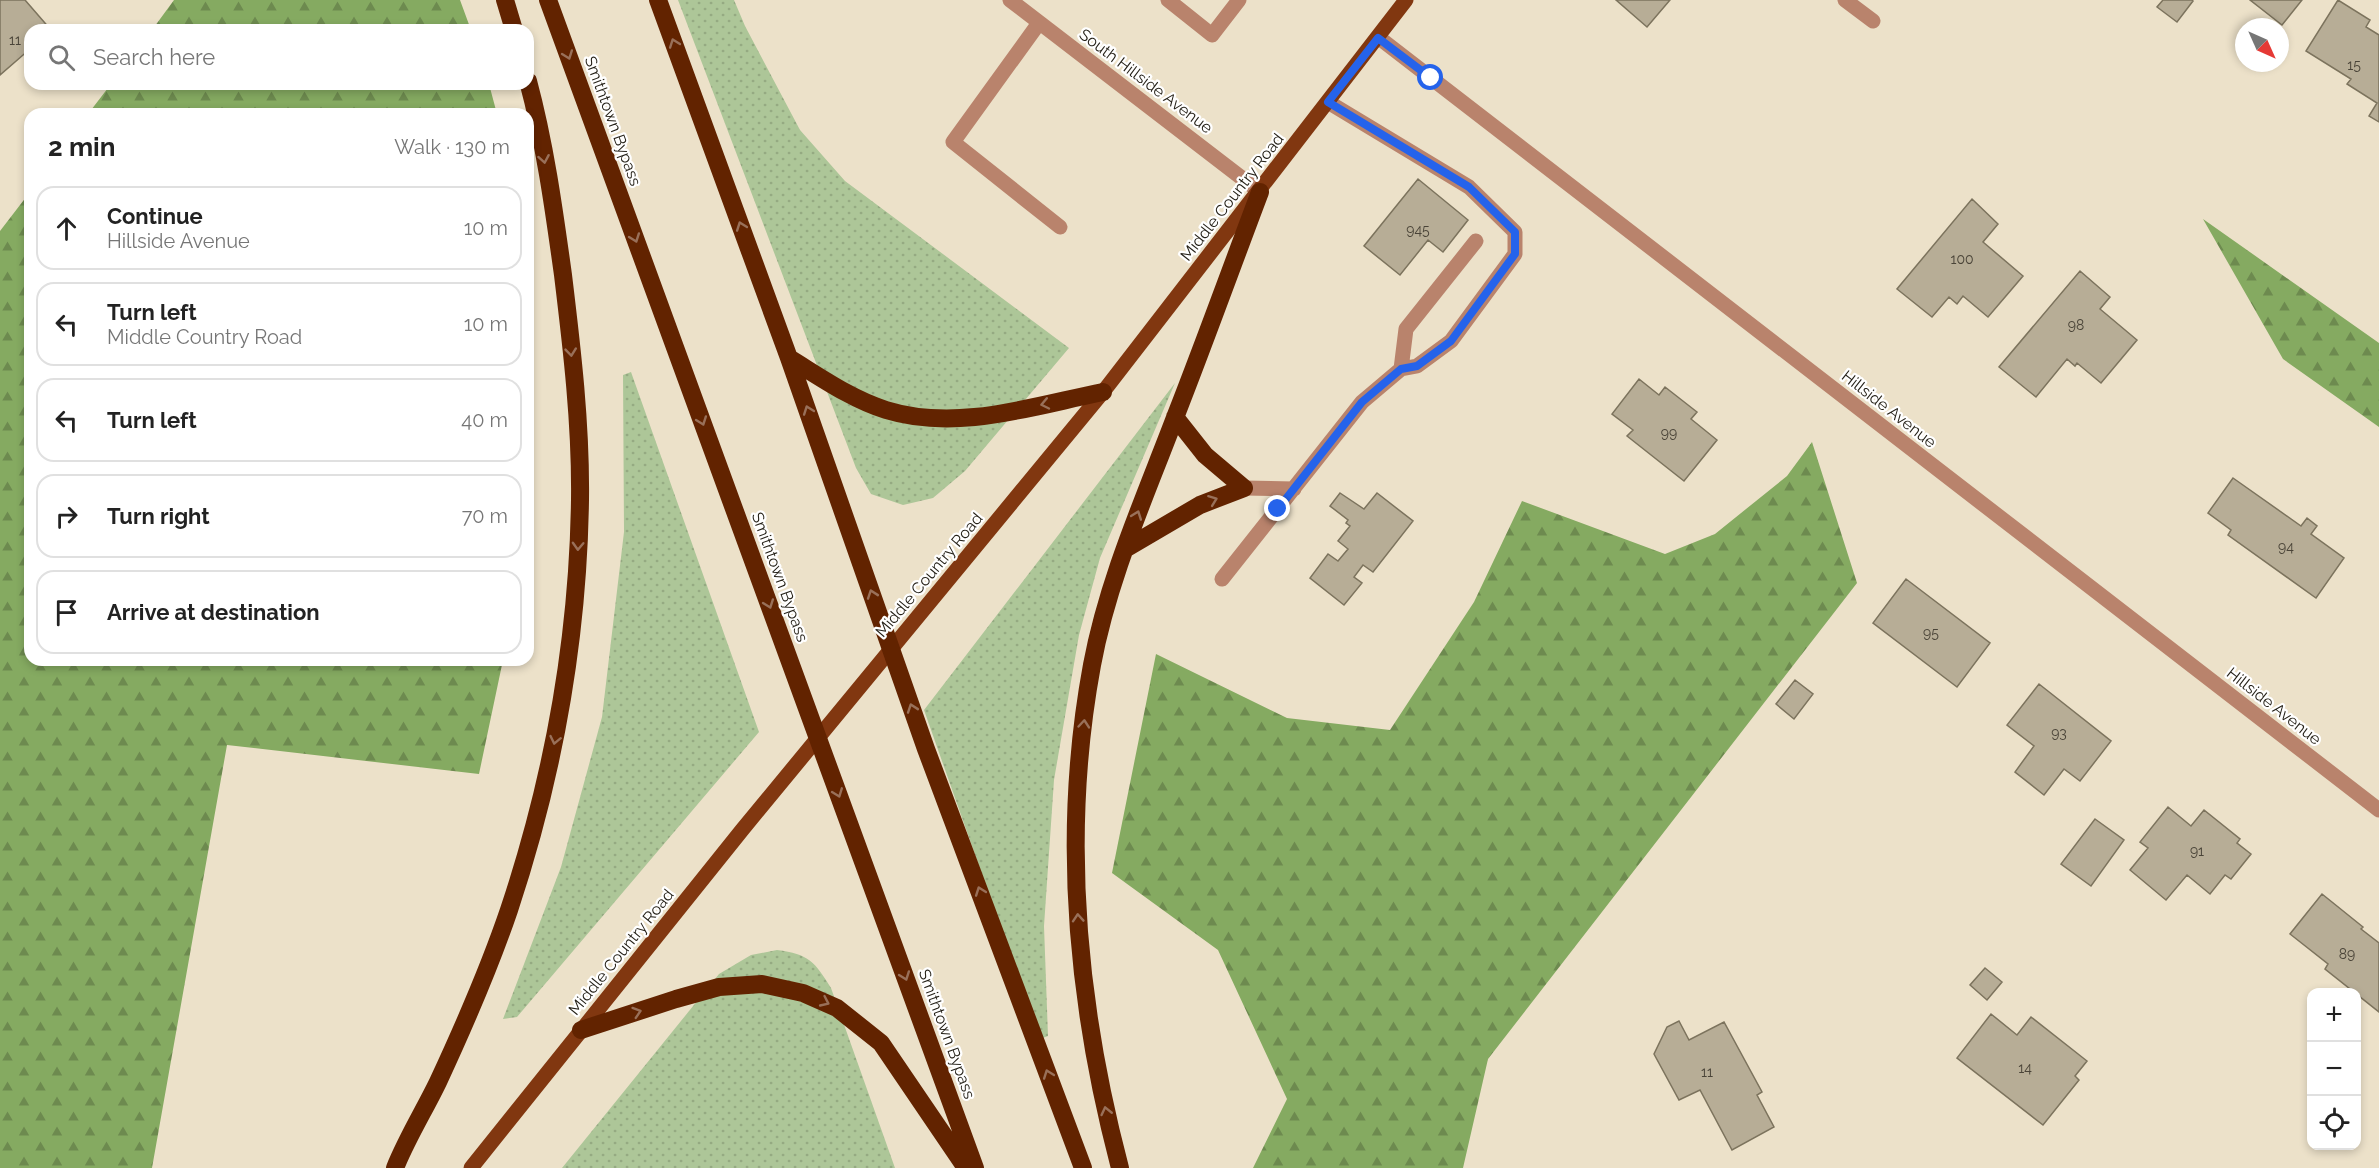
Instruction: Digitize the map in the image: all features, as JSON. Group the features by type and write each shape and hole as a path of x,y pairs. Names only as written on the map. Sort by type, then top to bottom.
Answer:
{"highway":[{"path":"505,0 512,24"},
{"name":"Smithtown Bypass","path":"548,0 975,1168"},
{"path":"658,0 789,358 891,649 1083,1168"},
{"path":"395,1168 465,1024 509,910 530,842 546,778 561,710 570,640 577,569 578,432 558,236 530,90"},
{"path":"1120,1168 1094,1054 1085,994 1076,893 1076,843 1085,709 1092,663 1125,549 1260,192"},
{"path":"789,358 858,398 908,415 962,418 992,415 1103,392"},
{"path":"1125,549 1200,505 1244,488 1205,455 1175,417"},
{"path":"581,1030 719,987 762,984 803,993 837,1008 881,1043 966,1168"}],"main road":[{"name":"Middle Country Road","path":"471,1168 818,738 1103,392 1260,192 1406,0"}],"street":[{"name":"South Hillside Avenue","path":"1010,0 1260,192"},
{"path":"1168,0 1212,34 1239,0"},
{"path":"1845,0 1873,21"},
{"path":"1039,23 953,142 1060,227"},
{"name":"Hillside Avenue","path":"1378,38 2379,810"},
{"path":"1222,579 1362,402 1401,369 1417,366 1451,341 1515,254 1515,232 1469,187 1328,102"},
{"path":"1401,369 1406,329 1476,241"},
{"path":"1244,488 1294,489"}],"green space":[{"path":"174,0 460,0 469,24 156,24"},
{"path":"678,0 734,0 745,26 800,130 845,181 1069,348 965,471 933,498 903,505 871,494 856,468"},
{"path":"106,90 491,90 495,108 93,108"},
{"path":"24,200 24,666 502,666 479,774 227,745 152,1168 0,1168 0,231"},
{"path":"2203,219 2379,343 2379,427 2283,359"},
{"path":"631,372 759,732 517,1017 503,1019 561,867 602,717 624,532 623,375"},
{"path":"1175,383 1100,558 1079,635 1054,780 1044,926 1048,1036 1040,1039 924,710"},
{"path":"1812,442 1857,583 1488,1059 1463,1168 1253,1168 1287,1099 1218,950 1112,873 1156,654 1287,718 1390,730 1474,602 1522,501 1665,554 1715,534 1787,476"},
{"path":"777,950 797,954 810,961 831,988 895,1168 562,1168 719,974 751,955"}],"building":[{"path":"0,0 25,0 46,24 24,24 24,54 0,75"},
{"path":"1616,0 1670,0 1647,27"},
{"path":"2163,0 2193,1 2177,22 2157,7"},
{"path":"2250,0 2302,0 2288,18 2273,18"},
{"path":"2338,0 2370,20 2366,27 2379,35 2379,122 2369,116 2377,103 2347,84 2351,79 2306,51"},
{"path":"1418,179 1468,220 1443,252 1428,240 1400,275 1364,246"},
{"path":"1972,199 1998,224 1983,242 2023,276 1988,317 1963,296 1957,304 1949,297 1932,317 1897,289"},
{"path":"2080,271 2110,297 2100,309 2137,340 2101,383 2077,363 2075,366 2067,359 2036,397 1999,367"},
{"path":"1639,379 1659,395 1665,387 1697,412 1691,419 1717,440 1684,481 1627,436 1633,430 1612,414"},
{"path":"2233,478 2301,526 2307,518 2317,526 2311,534 2344,558 2316,598 2228,535 2231,530 2208,513"},
{"path":"1340,493 1364,509 1377,493 1413,521 1373,572 1363,565 1354,577 1362,583 1344,605 1310,578 1328,554 1338,561 1348,549 1338,541 1350,526 1346,523 1348,520 1330,506"},
{"path":"1906,579 1990,643 1957,687 1873,623"},
{"path":"1795,680 1813,694 1794,719 1776,704"},
{"path":"2039,684 2111,741 2080,781 2064,769 2044,795 2015,772 2034,746 2007,725"},
{"path":"2168,807 2191,826 2204,810 2240,839 2237,843 2251,854 2231,879 2225,875 2210,894 2187,875 2166,900 2130,870 2148,848 2140,842"},
{"path":"2095,819 2124,840 2091,886 2061,864"},
{"path":"2322,894 2363,927 2361,929 2379,943 2379,1012 2361,998 2361,988 2349,988 2325,969 2328,964 2290,934"},
{"path":"1985,968 2002,982 1987,1000 1970,985"},
{"path":"1991,1014 2017,1035 2031,1017 2087,1061 2075,1076 2079,1080 2043,1125 1957,1058"},
{"path":"1679,1021 1689,1040 1724,1022 1762,1092 1757,1095 1774,1127 1732,1150 1700,1090 1679,1100 1654,1054 1667,1027"}],"route":[{"path":"1278,509 1362,402 1401,369 1417,366 1451,341 1515,254 1515,232 1469,187 1328,102 1378,38 1431,78"}]}
